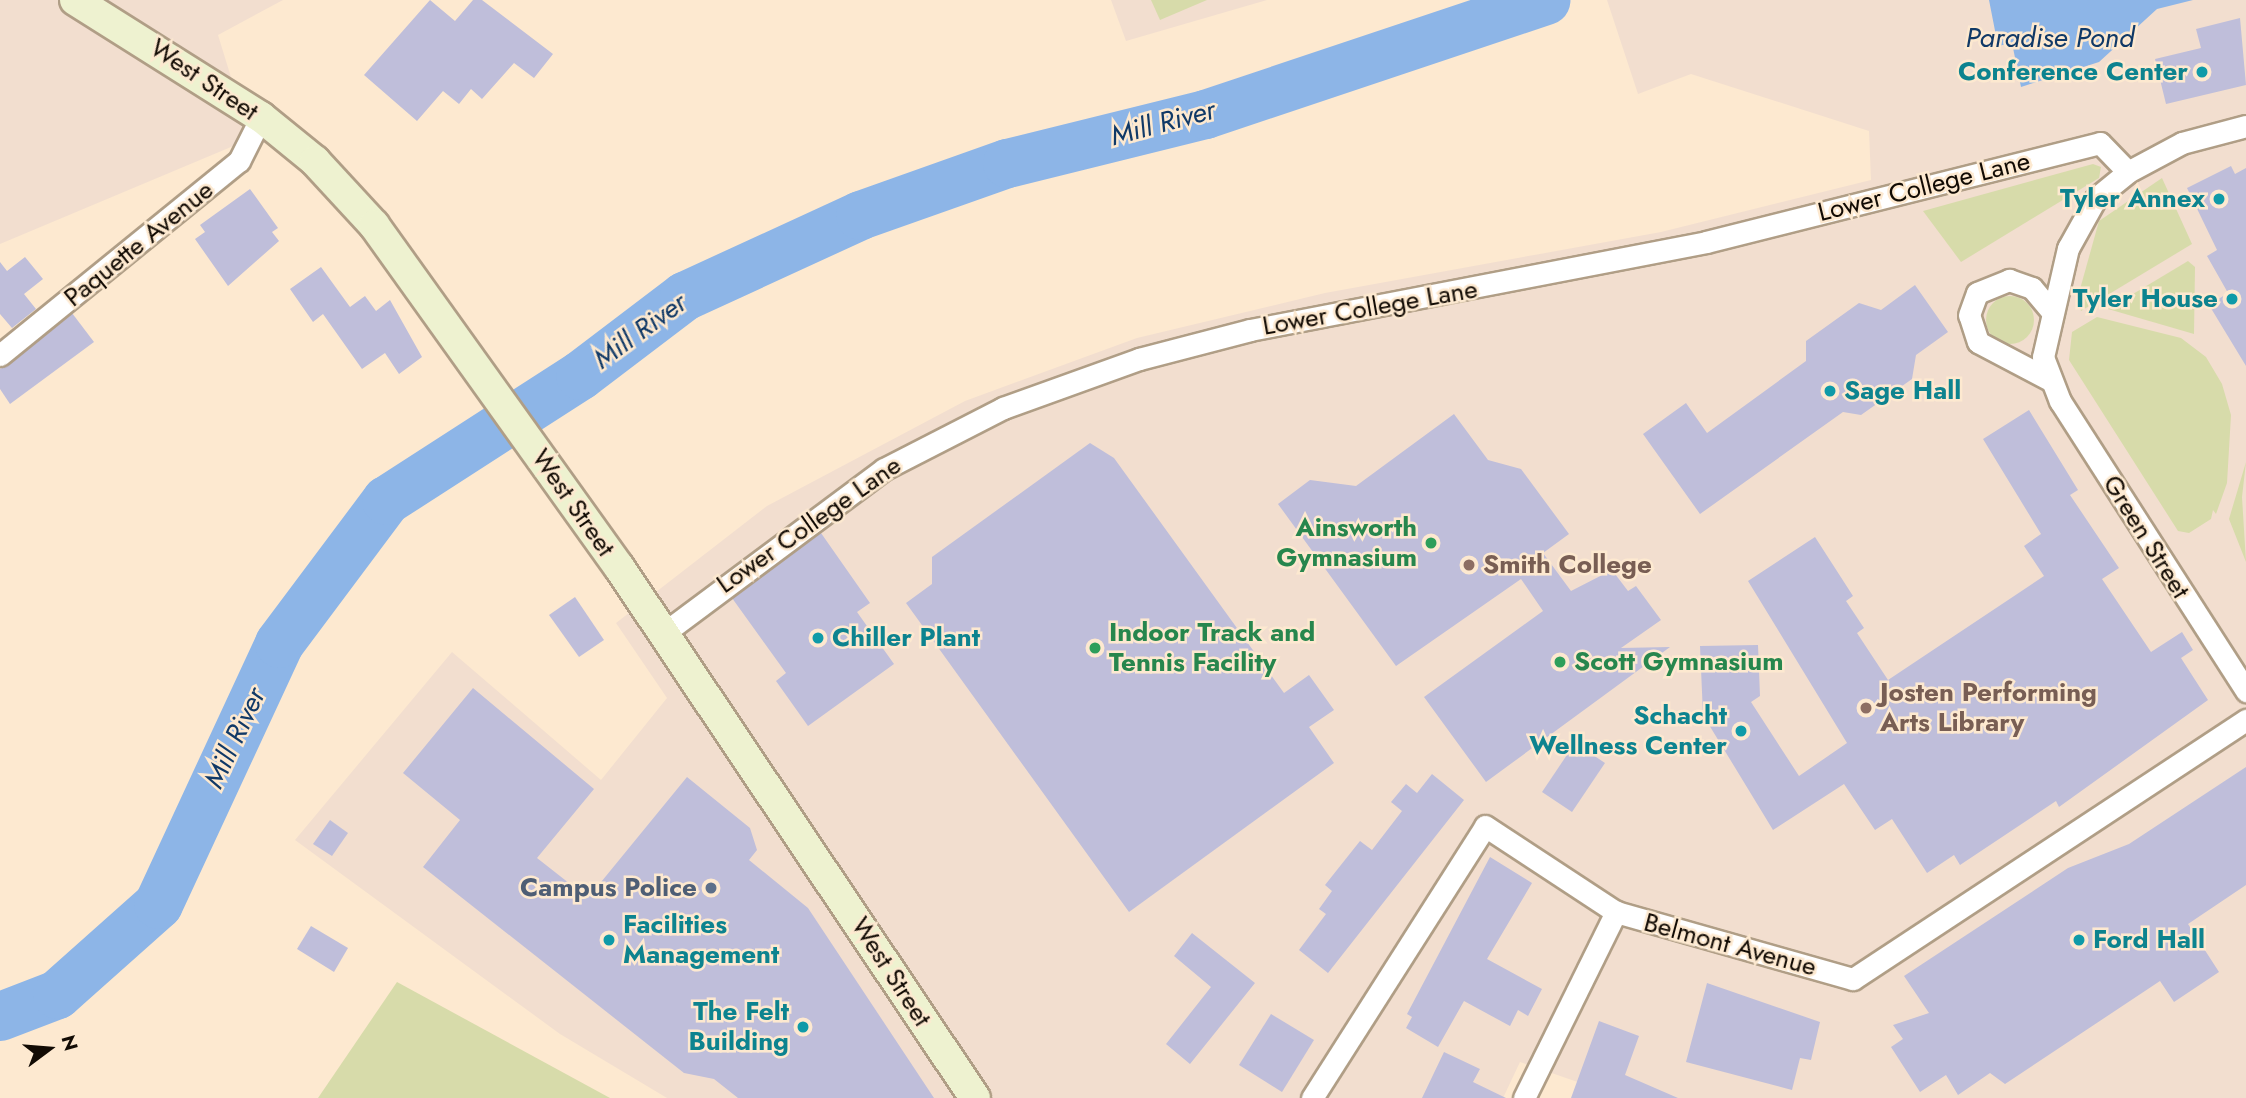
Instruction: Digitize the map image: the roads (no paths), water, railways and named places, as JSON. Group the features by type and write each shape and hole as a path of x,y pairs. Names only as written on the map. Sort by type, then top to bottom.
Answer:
{"main road":[{"name":"West Street","path":"75,0 261,117 345,192 469,355 585,519 975,1098"}],"street":[{"name":"Paquette Avenue","path":"0,355 239,161 261,117"},
{"name":"Green Street","path":"2246,126 2197,136 2128,172 2081,218 2051,311 2043,357 2050,380 2246,691"},
{"name":"Lower College Lane","path":"664,633 829,505 912,452 1003,408 1139,359 1250,330 1706,242 2100,143 2128,172"},
{"name":"Green Street","path":"2050,380 1978,342 1969,315 1978,293 2009,280 2032,288 2051,311"},
{"name":"Belmont Avenue","path":"1312,1098 1485,826 1616,912 1853,979 2246,720"},
{"path":"1524,1098 1616,912"}],"water":[{"name":"Paradise Pond","path":"1989,0 2193,0 2157,9 2099,62 2021,87 2012,43 1998,46"}],"waterway":[{"name":"Mill River","path":"0,1016 57,994 158,904 279,643 386,500 580,375 684,296 860,215 1007,163 1205,114 1545,0"}],"place":[{"name":"Conference Center","path":"2202,72"},
{"name":"Tyler Annex","path":"2219,199"},
{"name":"Tyler House","path":"2232,299"},
{"name":"Sage Hall","path":"1830,391"},
{"name":"Ainsworth Gymnasium","path":"1431,543"},
{"name":"Smith College","path":"1469,565"},
{"name":"Chiller Plant","path":"818,638"},
{"name":"Indoor Track and Tennis Facility","path":"1095,648"},
{"name":"Scott Gymnasium","path":"1560,662"},
{"name":"Josten Performing Arts Library","path":"1866,708"},
{"name":"Schacht Wellness Center","path":"1741,731"},
{"name":"Campus Police","path":"711,888"},
{"name":"Facilities Management","path":"609,940"},
{"name":"Ford Hall","path":"2079,940"},
{"name":"The Felt Building","path":"803,1027"}]}
